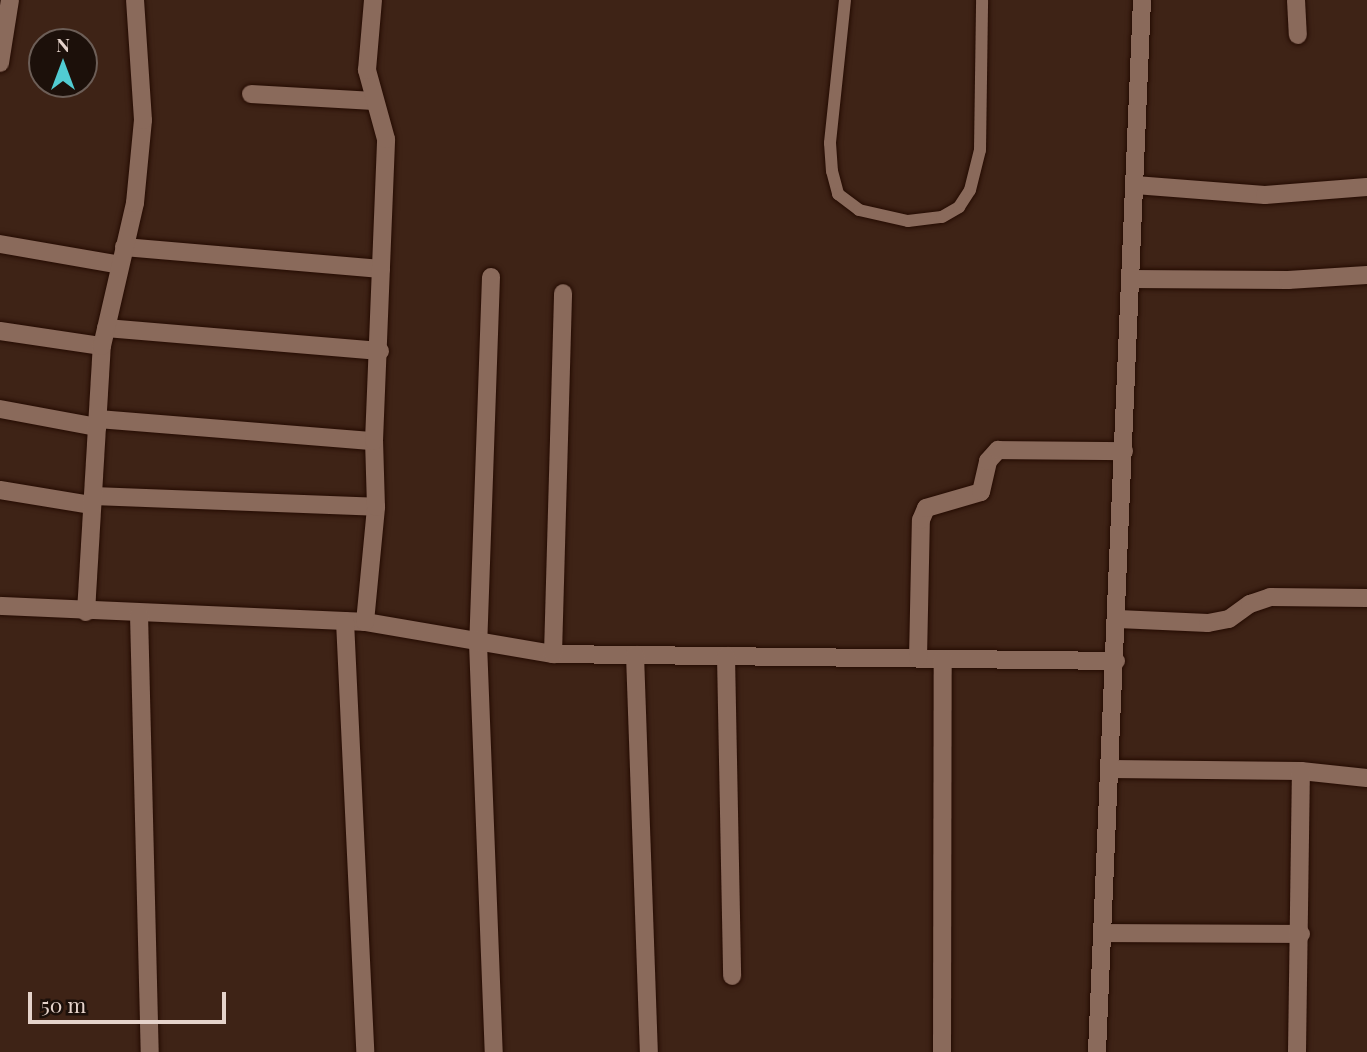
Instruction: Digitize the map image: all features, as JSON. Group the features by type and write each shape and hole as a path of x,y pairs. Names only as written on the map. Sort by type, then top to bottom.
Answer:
{"street":[{"path":"0,63 10,0"},
{"path":"86,612 102,346 135,203 142,120 135,0"},
{"path":"365,622 376,507 374,441 380,351 386,139 367,70 373,0"},
{"path":"1097,1052 1118,619 1142,0"},
{"path":"1296,0 1298,35"},
{"path":"251,94 374,101"},
{"path":"1135,185 1265,195 1367,187"},
{"path":"0,244 122,256 381,269"},
{"path":"1131,279 1288,280 1367,275"},
{"path":"491,277 478,643 494,1052"},
{"path":"553,654 564,293"},
{"path":"106,328 380,351"},
{"path":"0,331 102,346"},
{"path":"0,409 97,423 374,441"},
{"path":"918,658 921,520 926,508 981,492 988,461 998,450 1124,451"},
{"path":"0,490 92,501 376,507"},
{"path":"1118,619 1208,623 1230,619 1250,604 1270,597 1367,598"},
{"path":"0,606 86,612 365,622 553,654 1116,661"},
{"path":"139,614 150,1052"},
{"path":"345,621 365,1052"},
{"path":"635,655 649,1052"},
{"path":"726,656 732,976"},
{"path":"942,1052 943,659"},
{"path":"1111,769 1300,771 1367,778"},
{"path":"1297,1052 1300,771"},
{"path":"1104,933 1300,934"}],"lane":[{"path":"845,0 830,143 838,194 859,210 908,221 942,217 959,207 970,190 980,150 982,0"}]}
